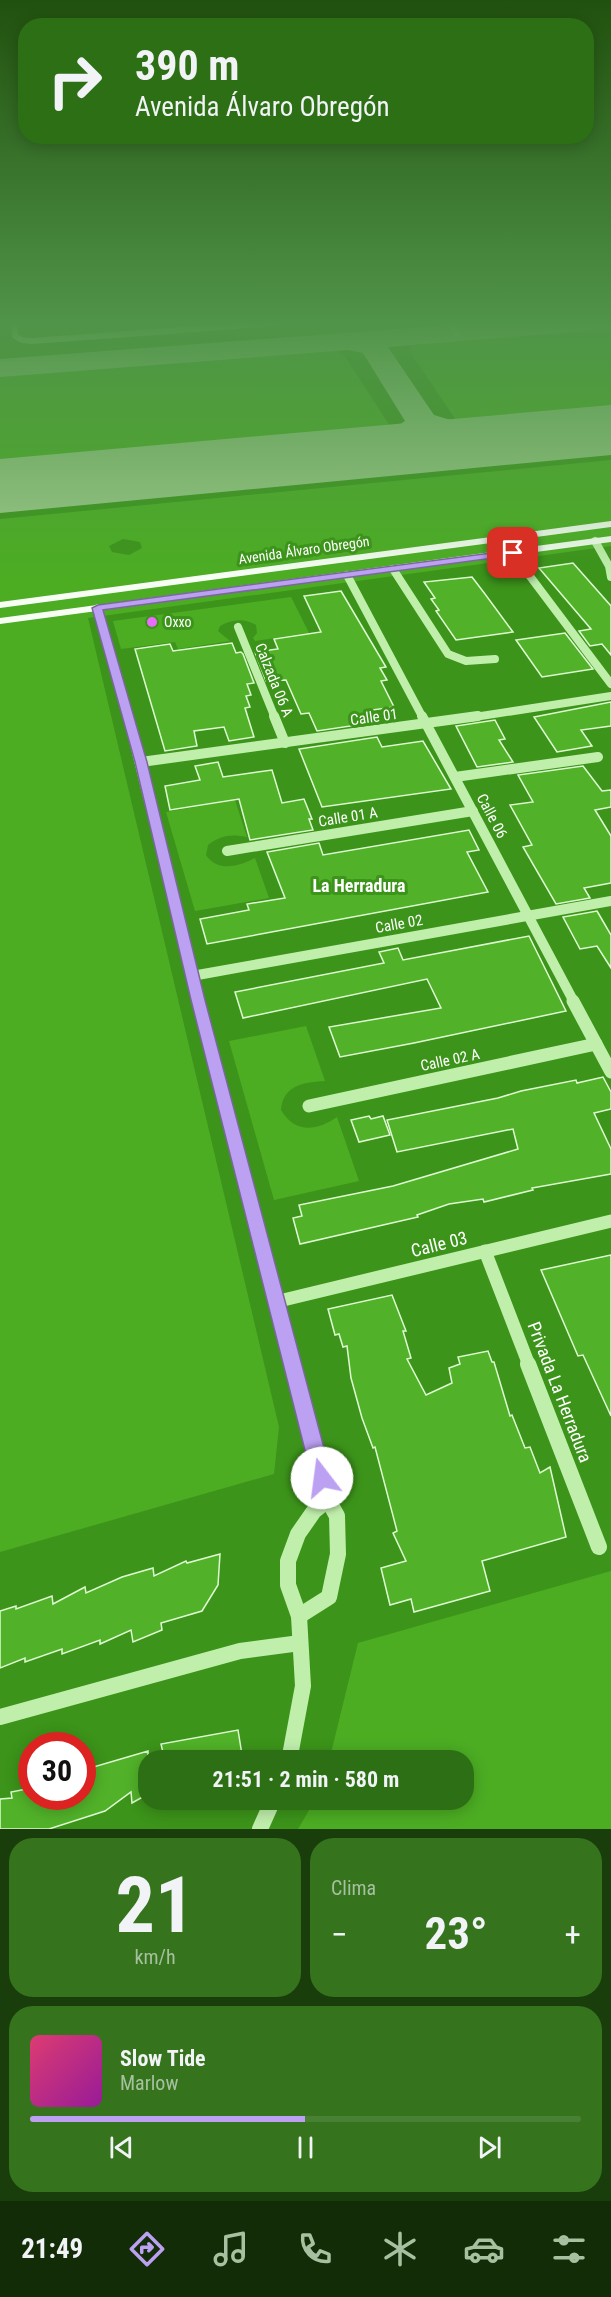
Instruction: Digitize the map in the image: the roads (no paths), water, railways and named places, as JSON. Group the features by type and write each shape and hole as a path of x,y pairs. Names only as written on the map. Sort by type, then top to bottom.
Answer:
{"main road":[{"name":"Avenida Álvaro Obregón","path":"0,605 611,524"},
{"name":"Avenida Álvaro Obregón","path":"0,621 611,539"}],"street":[{"path":"502,539 611,684"},
{"path":"595,541 610,565 611,577"},
{"path":"393,569 448,654 466,661 495,659"},
{"name":"Calle 06","path":"347,575 611,1072"},
{"path":"98,608 141,762 192,976 275,1302 328,1500 337,1516 338,1546 328,1597 299,1616"},
{"name":"Calzada 06 A","path":"238,627 285,743"},
{"name":"Calle 01","path":"141,762 426,724 611,696"},
{"path":"454,777 598,757"},
{"name":"Calle 01 A","path":"227,851 473,812"},
{"name":"Calle 02","path":"192,976 611,901"},
{"name":"Calle 02 A","path":"309,1106 596,1044"},
{"name":"Calle 03","path":"275,1302 611,1221"},
{"name":"Privada La Herradura","path":"485,1251 599,1547"},
{"path":"291,1750 303,1686 299,1616 288,1586 288,1561 298,1534 314,1511 328,1500"},
{"path":"0,1717 240,1651 300,1643"},
{"path":"260,1829 269,1810"}],"place":[{"name":"Oxxo","path":"152,622"}],"district":[{"name":"La Herradura","path":"359,885"}]}
